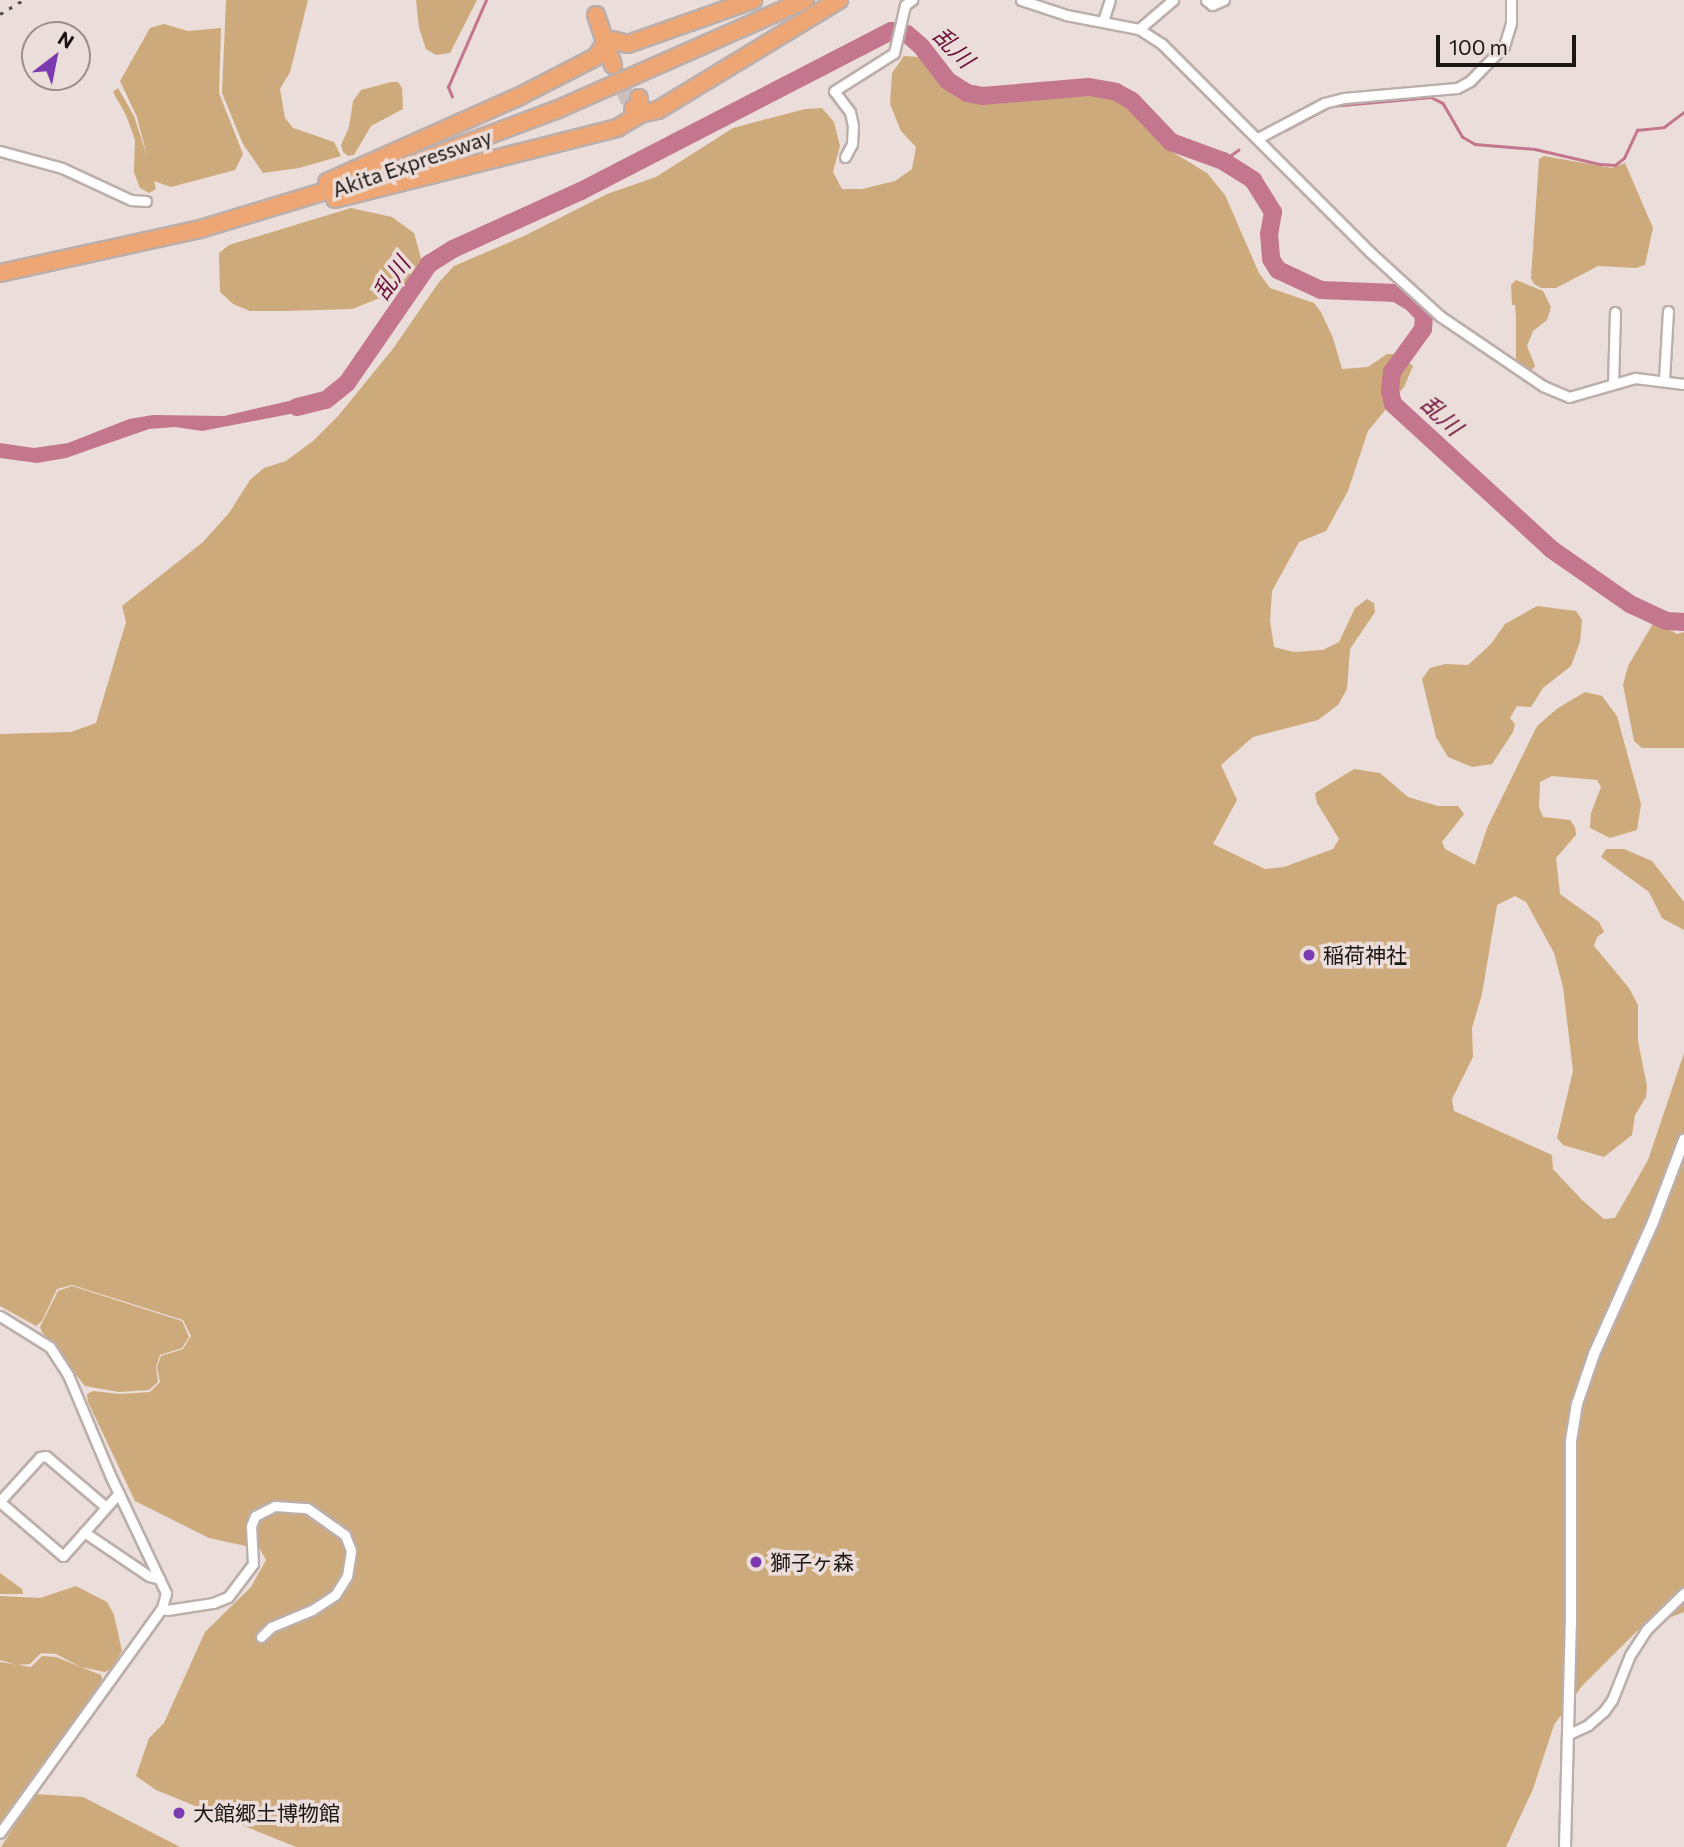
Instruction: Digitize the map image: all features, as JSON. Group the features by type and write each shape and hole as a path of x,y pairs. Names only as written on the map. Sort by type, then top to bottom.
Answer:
{"highway":[{"path":"609,41 628,44 753,0"},
{"name":"Akita Expressway","path":"0,273 200,229 396,170 480,140 626,81 805,0"},
{"path":"200,229 236,223 617,128 636,104 659,110 839,0"},
{"path":"598,14 617,63"},
{"path":"200,229 383,160 596,57 609,41"}],"street":[{"path":"845,157 852,144 853,126 850,112 834,91 897,48 905,5 912,0"},
{"path":"1021,0 1038,8 1139,29 1176,55 1370,252 1440,316 1557,394 1569,397 1635,378 1684,384"},
{"path":"1102,21 1110,0"},
{"path":"1139,29 1173,0"},
{"path":"1206,0 1212,5 1224,0"},
{"path":"1258,138 1324,103 1344,98 1457,88 1470,81 1504,46 1511,23 1511,0"},
{"path":"0,151 62,167 131,200 146,201"},
{"path":"1664,380 1668,310"},
{"path":"1613,384 1615,312"},
{"path":"1565,1847 1569,1734 1571,1441 1577,1404 1594,1354 1653,1222 1684,1140"},
{"path":"0,1316 51,1347 68,1375 166,1593 162,1608 0,1833"},
{"path":"106,1507 46,1456 40,1457 0,1502 63,1556 119,1493"},
{"path":"162,1608 167,1610 214,1603 228,1597 253,1564 251,1526 254,1516 275,1506 307,1508 345,1535 351,1551 347,1576 335,1595 312,1610 271,1627 261,1637"},
{"path":"84,1532 149,1576 160,1579"},
{"path":"1569,1734 1588,1725 1604,1711 1612,1700 1630,1655 1646,1630 1684,1593"}],"shaded area":[{"path":"226,0 308,0 290,72 280,89 285,118 293,128 334,142 341,156 299,168 263,173 243,144 222,93"},
{"path":"416,0 477,0 450,53 436,55 426,49 419,28"},
{"path":"164,24 188,31 221,28 219,93 243,154 235,170 171,187 154,181 156,189 149,193 140,188 134,172 135,140 126,115 113,92 118,88 134,116 147,156 137,117 120,81 150,28"},
{"path":"904,56 918,57 955,95 983,101 1091,93 1120,100 1141,115 1166,148 1207,173 1225,195 1259,273 1270,288 1314,303 1321,312 1333,338 1342,369 1368,367 1387,354 1398,354 1413,366 1404,387 1368,431 1348,491 1326,531 1299,542 1272,591 1270,621 1274,647 1294,652 1323,650 1339,642 1355,608 1367,599 1374,603 1375,612 1350,649 1347,689 1338,705 1318,720 1253,737 1221,765 1237,800 1213,844 1265,869 1284,867 1333,849 1339,839 1317,803 1315,793 1354,769 1380,773 1408,797 1438,806 1458,806 1464,814 1442,842 1445,849 1475,865 1487,828 1537,726 1558,708 1585,692 1602,696 1617,716 1641,804 1637,830 1610,838 1590,828 1591,813 1601,787 1597,780 1552,776 1540,782 1539,807 1543,817 1570,820 1575,827 1576,835 1556,858 1560,894 1599,922 1604,932 1597,937 1594,946 1629,988 1638,1005 1638,1041 1647,1086 1646,1097 1635,1115 1632,1135 1604,1157 1563,1145 1557,1138 1573,1071 1563,987 1554,953 1526,902 1515,896 1497,905 1482,994 1472,1028 1473,1057 1452,1099 1454,1111 1552,1155 1553,1169 1582,1200 1604,1219 1615,1218 1648,1160 1684,1053 1684,1612 1638,1630 1582,1686 1554,1725 1533,1789 1506,1847 296,1847 156,1790 136,1776 149,1738 164,1723 205,1632 251,1587 266,1560 260,1549 209,1538 135,1501 88,1402 87,1394 93,1391 120,1394 150,1392 160,1382 157,1367 161,1356 183,1349 191,1336 183,1320 72,1285 57,1289 42,1321 36,1326 0,1306 0,734 71,732 96,723 126,622 122,606 203,542 229,513 250,480 264,468 286,461 313,441 338,416 392,350 439,282 454,266 524,236 607,194 656,177 733,128 805,109 822,108 834,122 840,146 833,172 842,189 862,189 895,181 912,169 916,147 901,131 890,104 892,73"},
{"path":"398,82 402,88 403,109 371,126 354,155 348,156 341,145 349,127 353,101 361,90"},
{"path":"1544,156 1612,168 1625,163 1653,228 1645,265 1636,268 1598,266 1556,288 1541,288 1534,284 1531,278 1539,159"},
{"path":"351,208 392,217 414,233 422,262 411,279 395,292 352,309 250,311 233,304 220,292 219,253 229,245"},
{"path":"1516,280 1543,291 1551,307 1547,320 1533,331 1527,346 1535,366 1530,372 1516,361 1516,315 1515,305 1512,305 1511,285"},
{"path":"319,394 321,408 202,431 175,427 149,429 66,458 37,463 0,458 0,443 34,448 68,443 129,419 153,415 224,416"},
{"path":"1537,606 1576,611 1582,620 1580,642 1571,666 1543,688 1531,707 1517,706 1510,718 1515,724 1513,732 1492,764 1472,767 1448,757 1436,737 1422,679 1430,668 1445,664 1468,665 1491,644 1505,624"},
{"path":"1654,622 1677,634 1684,632 1684,748 1642,748 1634,741 1623,685 1628,666"},
{"path":"1606,849 1624,849 1652,861 1684,902 1684,930 1662,918 1649,892 1601,857"},
{"path":"72,1286 182,1321 189,1337 182,1348 160,1355 156,1367 158,1382 149,1390 119,1392 85,1386 42,1332 40,1327 58,1291"},
{"path":"0,1573 22,1589 23,1594 0,1594"},
{"path":"76,1586 107,1602 114,1615 122,1651 111,1669 105,1672 81,1667 56,1654 41,1653 30,1664 17,1665 0,1660 0,1596 40,1598"},
{"path":"42,1656 56,1657 101,1675 103,1682 0,1824 0,1662 31,1667"},
{"path":"35,1794 83,1797 180,1847 1,1847"}],"waterway":[{"path":"452,97 448,87 486,0"},
{"name":"乱川","path":"297,407 326,400 347,383 429,264 453,249 581,191 891,31 907,34 921,46 948,81 967,93 982,96 1089,87 1116,92 1132,101 1171,142 1223,161 1253,180 1273,212 1269,234 1271,259 1278,270 1321,290 1396,293 1411,302 1424,315 1423,329 1392,372 1390,391 1393,404 1551,549 1630,604 1666,621 1684,622"},
{"path":"1286,130 1331,106 1431,97 1443,103 1463,137 1475,144 1535,149 1615,165 1624,158 1637,130 1664,127 1684,112"},
{"path":"1223,161 1238,150"}],"tunnel":[{"path":"613,65 629,102"}],"railway":[{"path":"0,14 23,0"}],"place":[{"name":"稲荷神社","path":"1309,955"},
{"name":"獅子ヶ森","path":"756,1562"},
{"name":"大館郷土博物館","path":"179,1813"}]}
